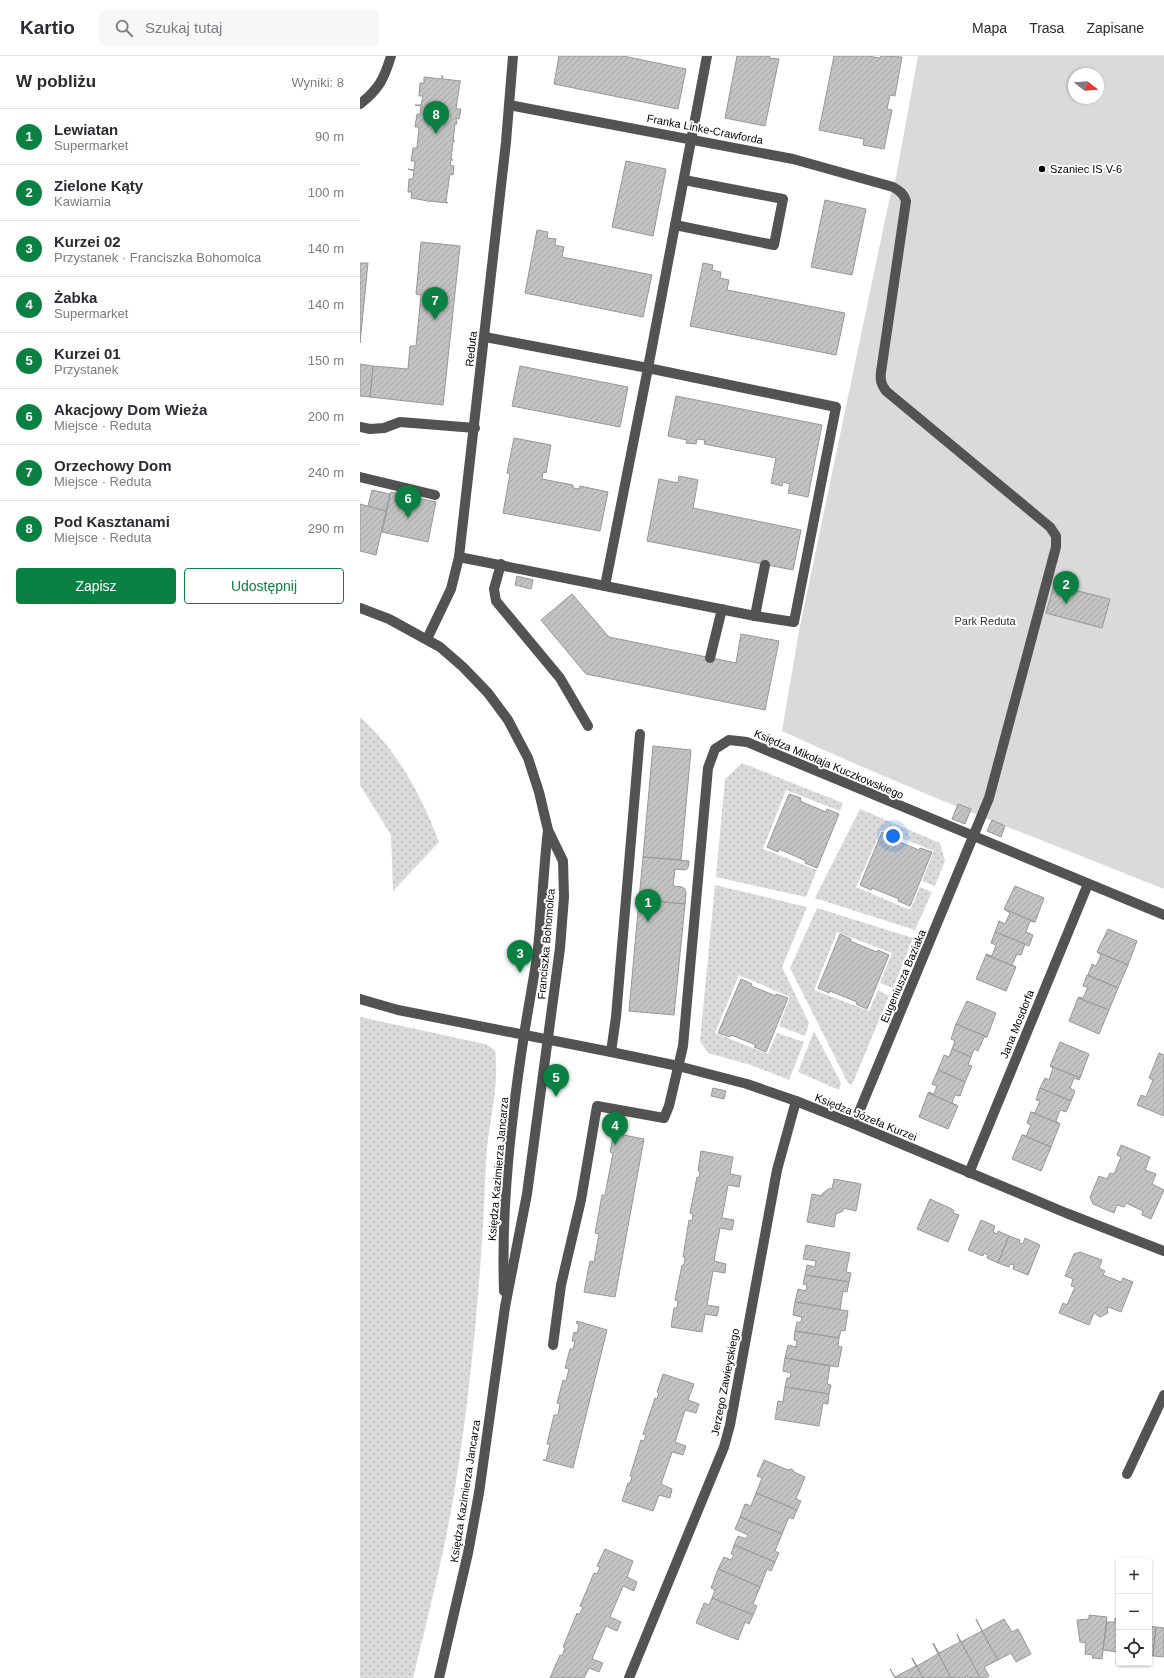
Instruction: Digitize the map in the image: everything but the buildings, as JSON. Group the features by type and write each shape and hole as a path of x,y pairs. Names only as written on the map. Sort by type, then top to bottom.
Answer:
{"street":[{"path":"360,104 374,94 386,73 391,56"},
{"name":"Reduta","path":"427,639 451,589 459,557 485,337 513,56"},
{"path":"605,586 707,56"},
{"name":"Franka Linke-Crawforda","path":"509,105 793,158 893,187"},
{"path":"675,225 774,245 783,199 684,180"},
{"name":"Eugeniusza Baziaka","path":"854,1124 991,792 1056,541 1056,536 1050,527 892,396 882,386 880,380 881,372 906,201 905,196 893,187"},
{"path":"459,557 501,564 755,616 794,622 836,406 485,337"},
{"path":"360,427 377,429 400,422 475,428"},
{"path":"360,478 435,495"},
{"path":"501,564 494,589 496,601 560,678 588,726"},
{"path":"755,616 765,565"},
{"name":"Franciszka Bohomolca","path":"360,608 389,619 427,639 451,656 475,678 488,693 508,720 522,745 533,772 548,830 563,861 564,897 560,948 548,1039"},
{"path":"710,658 722,609"},
{"path":"611,1052 616,1017 640,734"},
{"name":"Księdza Mikołaja Kuczkowskiego","path":"553,1345 562,1285 581,1200 597,1106 664,1118 669,1106 684,1039 708,768 715,749 729,740 747,742 1164,915"},
{"name":"Franciszka Bohomolca","path":"524,1035 539,936 543,870 548,830"},
{"name":"Jana Mosdorfa","path":"969,1173 1088,884"},
{"name":"Księdza Józefa Kurzei","path":"360,999 398,1010 678,1066 747,1084 796,1101 854,1124 969,1173 1164,1250"},
{"name":"Księdza Kazimierza Jancarza","path":"505,1307 503,1246 504,1209 524,1035"},
{"name":"Księdza Kazimierza Jancarza","path":"439,1678 468,1553 476,1508 505,1307 527,1194 548,1039"},
{"name":"Jerzego Zawieyskiego","path":"629,1678 724,1447 730,1425 777,1170 796,1101"},
{"path":"1127,1474 1164,1395"}],"green space":[{"name":"Park Reduta","path":"918,56 1164,56 1164,889 924,793 782,731 799,631 889,201 896,177"},
{"path":"360,717 374,730 397,759 416,791 439,842 393,891 391,835 360,785"},
{"path":"742,763 843,803 840,811 786,790 763,849 817,870 806,897 716,877 725,779"},
{"path":"860,809 940,843 945,861 935,886 922,881 934,851 881,830 856,887 910,910 920,887 932,892 915,930 815,898"},
{"path":"715,885 807,907 782,967 809,1023 805,1036 779,1026 790,997 739,975 715,1033 768,1054 777,1033 804,1042 789,1080 751,1065 708,1053 700,1041"},
{"path":"817,908 913,938 893,988 880,983 892,953 837,932 814,990 869,1011 878,990 889,996 852,1085 848,1083 790,968"},
{"path":"360,1017 485,1044 495,1050 495,1092 487,1147 476,1318 463,1436 448,1526 413,1678 360,1678"},
{"path":"814,1031 841,1083 839,1090 798,1072"}],"place":[{"name":"Pod Kasztanami","path":"436,134"},
{"name":"Szaniec IS V-6","path":"1042,169"},
{"name":"Orzechowy Dom","path":"435,320"},
{"name":"Akacjowy Dom Wieża","path":"408,518"},
{"name":"Zielone Kąty","path":"1066,604"},
{"name":"Lewiatan","path":"648,922"},
{"name":"Kurzei 02","path":"520,973"},
{"name":"Kurzei 01","path":"556,1097"},
{"name":"Żabka","path":"615,1145"}]}
